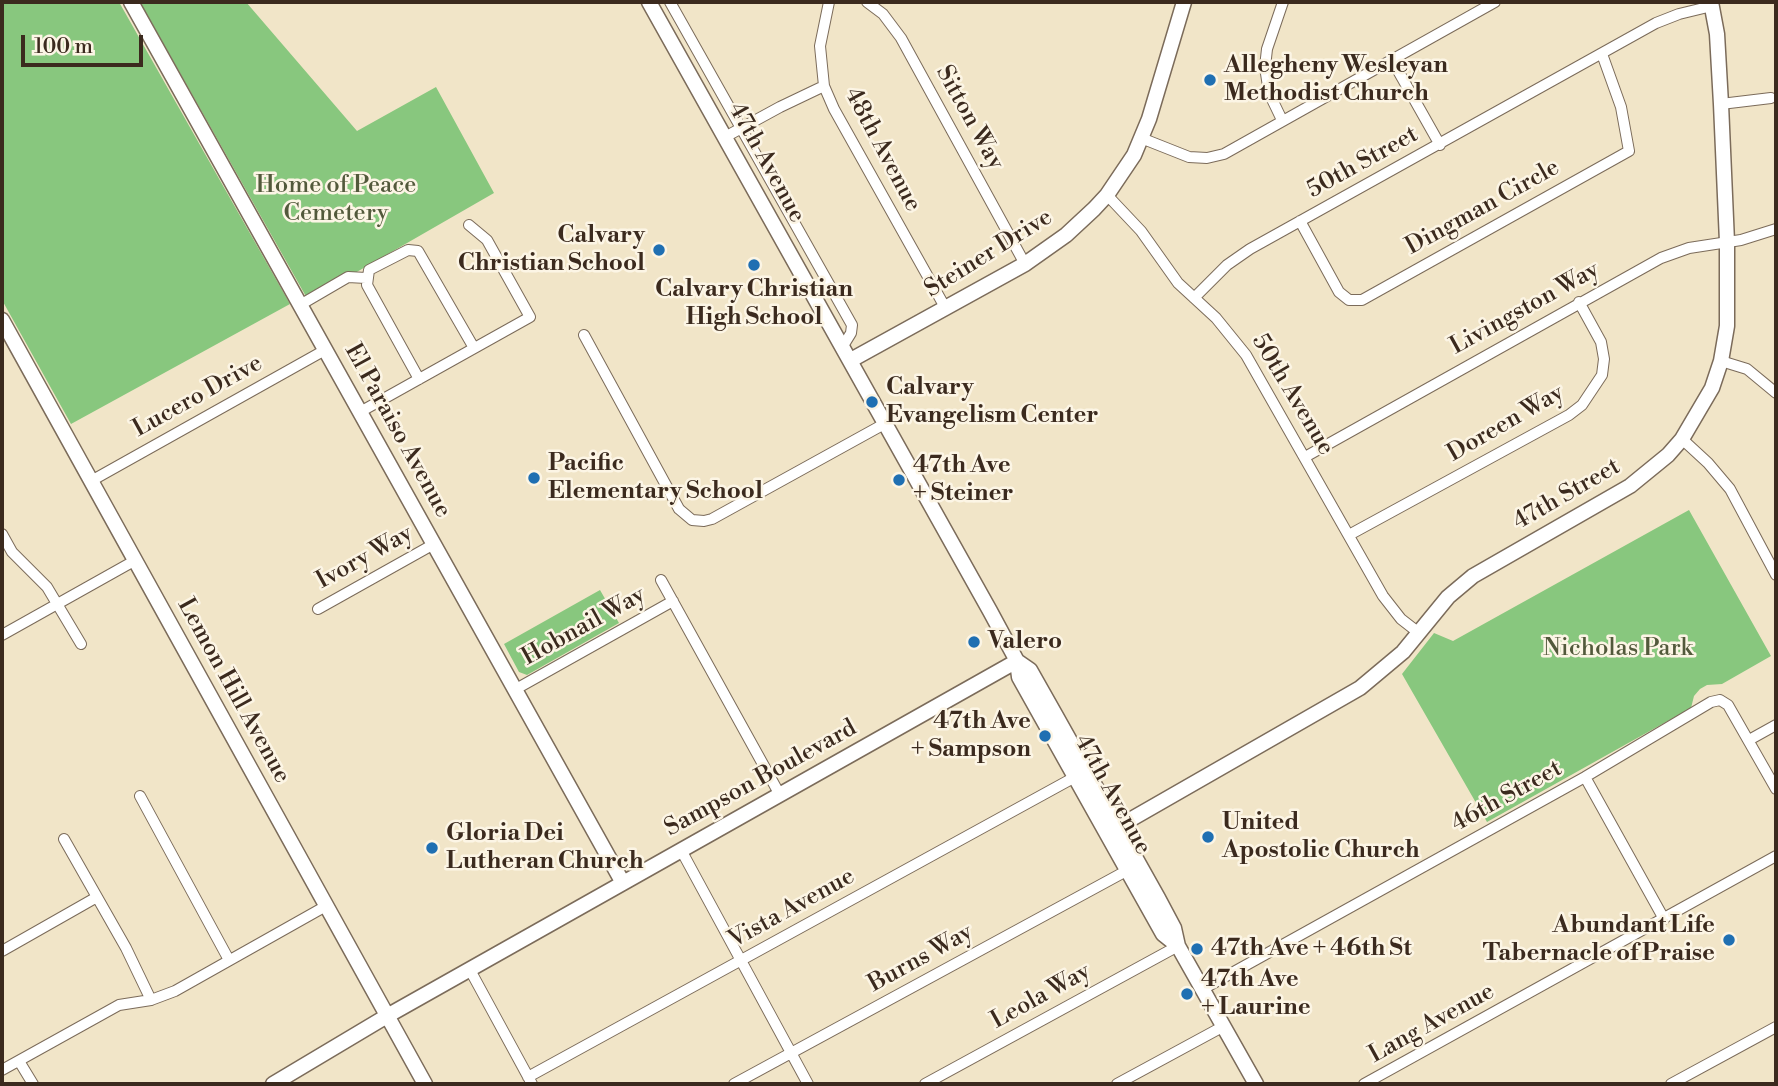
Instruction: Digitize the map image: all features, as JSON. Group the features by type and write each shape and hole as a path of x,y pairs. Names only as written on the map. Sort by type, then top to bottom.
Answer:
{"street":[{"name":"El Paraiso Avenue","path":"131,2 623,883"},
{"name":"47th Avenue","path":"649,2 1017,661 1019,677 1075,777 1174,928 1178,946 1256,1084"},
{"name":"47th Avenue","path":"670,2 852,325 851,333 843,346"},
{"name":"48th Avenue","path":"830,2 820,46 824,86 834,109 946,309"},
{"name":"Sitton Way","path":"867,2 883,14 901,38 1025,264"},
{"name":"Steiner Drive","path":"850,360 1025,264 1066,235 1107,195 1134,155 1149,119 1184,2"},
{"path":"1282,120 1269,93 1265,67 1267,49 1283,2"},
{"path":"1140,138 1181,155 1207,158 1232,150 1495,2"},
{"name":"50th Street","path":"1194,298 1220,271 1242,254 1300,221 1666,19 1712,4"},
{"name":"47th Street","path":"1112,830 1360,688 1389,666 1448,597 1473,576 1630,486 1668,456 1682,439 1703,407 1721,361 1727,326 1727,242 1721,104 1717,34 1712,4"},
{"name":"Dingman Circle","path":"1300,221 1339,292 1349,300 1362,300 1629,151 1621,107 1602,54"},
{"path":"1392,60 1440,145"},
{"path":"725,137 824,86"},
{"path":"1721,104 1771,99"},
{"name":"50th Avenue","path":"1107,195 1141,231 1167,270 1228,331 1246,355 1390,607 1419,633"},
{"path":"360,412 530,317 487,240 470,225"},
{"name":"Livingston Way","path":"1305,457 1580,302 1671,254 1776,229"},
{"path":"419,379 367,285 369,270 408,250 418,251 474,348"},
{"path":"300,304 348,277 366,278"},
{"name":"Doreen Way","path":"1349,535 1582,405 1602,375 1604,359 1601,342 1580,302"},
{"name":"Lemon Hill Avenue","path":"2,320 425,1084"},
{"path":"584,335 679,509 692,520 712,519 886,423"},
{"name":"Lucero Drive","path":"91,481 325,350"},
{"path":"1721,361 1747,369 1776,393"},
{"path":"1682,439 1708,463 1730,489 1776,575"},
{"path":"2,534 12,552 33,570 58,605 80,644"},
{"name":"Ivory Way","path":"318,609 434,544"},
{"path":"2,635 134,561"},
{"path":"661,580 780,795"},
{"name":"Hobnail Way","path":"516,689 673,601"},
{"name":"47th Avenue","path":"1017,661 1030,670 1112,830 1128,870 1163,934 1178,946"},
{"name":"Sampson Boulevard","path":"272,1084 387,1016 1017,661"},
{"name":"46th Street","path":"1203,989 1585,777 1711,702 1720,701 1728,705 1749,740"},
{"path":"1776,725 1749,740 1776,789"},
{"name":"Vista Avenue","path":"530,1080 1075,777"},
{"path":"1585,777 1664,919"},
{"path":"140,796 229,960"},
{"path":"64,839 141,976 151,1000"},
{"path":"681,850 808,1084"},
{"name":"Lang Avenue","path":"1364,1084 1776,856"},
{"path":"1128,870 1137,874 1160,915 1174,928"},
{"name":"Burns Way","path":"734,1084 1128,870"},
{"path":"2,951 97,897"},
{"path":"2,1070 119,1004 151,1000 175,991 326,905"},
{"name":"Leola Way","path":"925,1084 1178,946"},
{"path":"470,970 530,1080"},
{"path":"1117,1084 1224,1026"},
{"path":"1671,1084 1776,1027"},
{"path":"19,1061 33,1084"}],"green space":[{"path":"2,2 119,2 290,304 71,424 2,300"},
{"name":"Home of Peace Cemetery","path":"140,2 246,2 357,131 436,87 494,193 308,300"},
{"name":"Nicholas Park","path":"1689,510 1771,656 1722,684 1707,685 1700,689 1694,696 1691,708 1487,822 1402,674 1434,633 1453,641"},
{"path":"600,590 619,623 527,675 519,672 504,644"}],"place":[{"name":"Allegheny Wesleyan Methodist Church","path":"1210,80"},
{"name":"Calvary Christian School","path":"659,250"},
{"name":"Calvary Christian High School","path":"754,265"},
{"name":"Calvary Evangelism Center","path":"872,402"},
{"name":"Pacific Elementary School","path":"534,478"},
{"name":"47th Ave + Steiner","path":"899,480"},
{"name":"Valero","path":"974,642"},
{"name":"47th Ave + Sampson","path":"1045,736"},
{"name":"United Apostolic Church","path":"1208,837"},
{"name":"Gloria Dei Lutheran Church","path":"432,848"},
{"name":"Abundant Life Tabernacle of Praise","path":"1729,940"},
{"name":"47th Ave + 46th St","path":"1197,949"},
{"name":"47th Ave + Laurine","path":"1187,994"}]}
